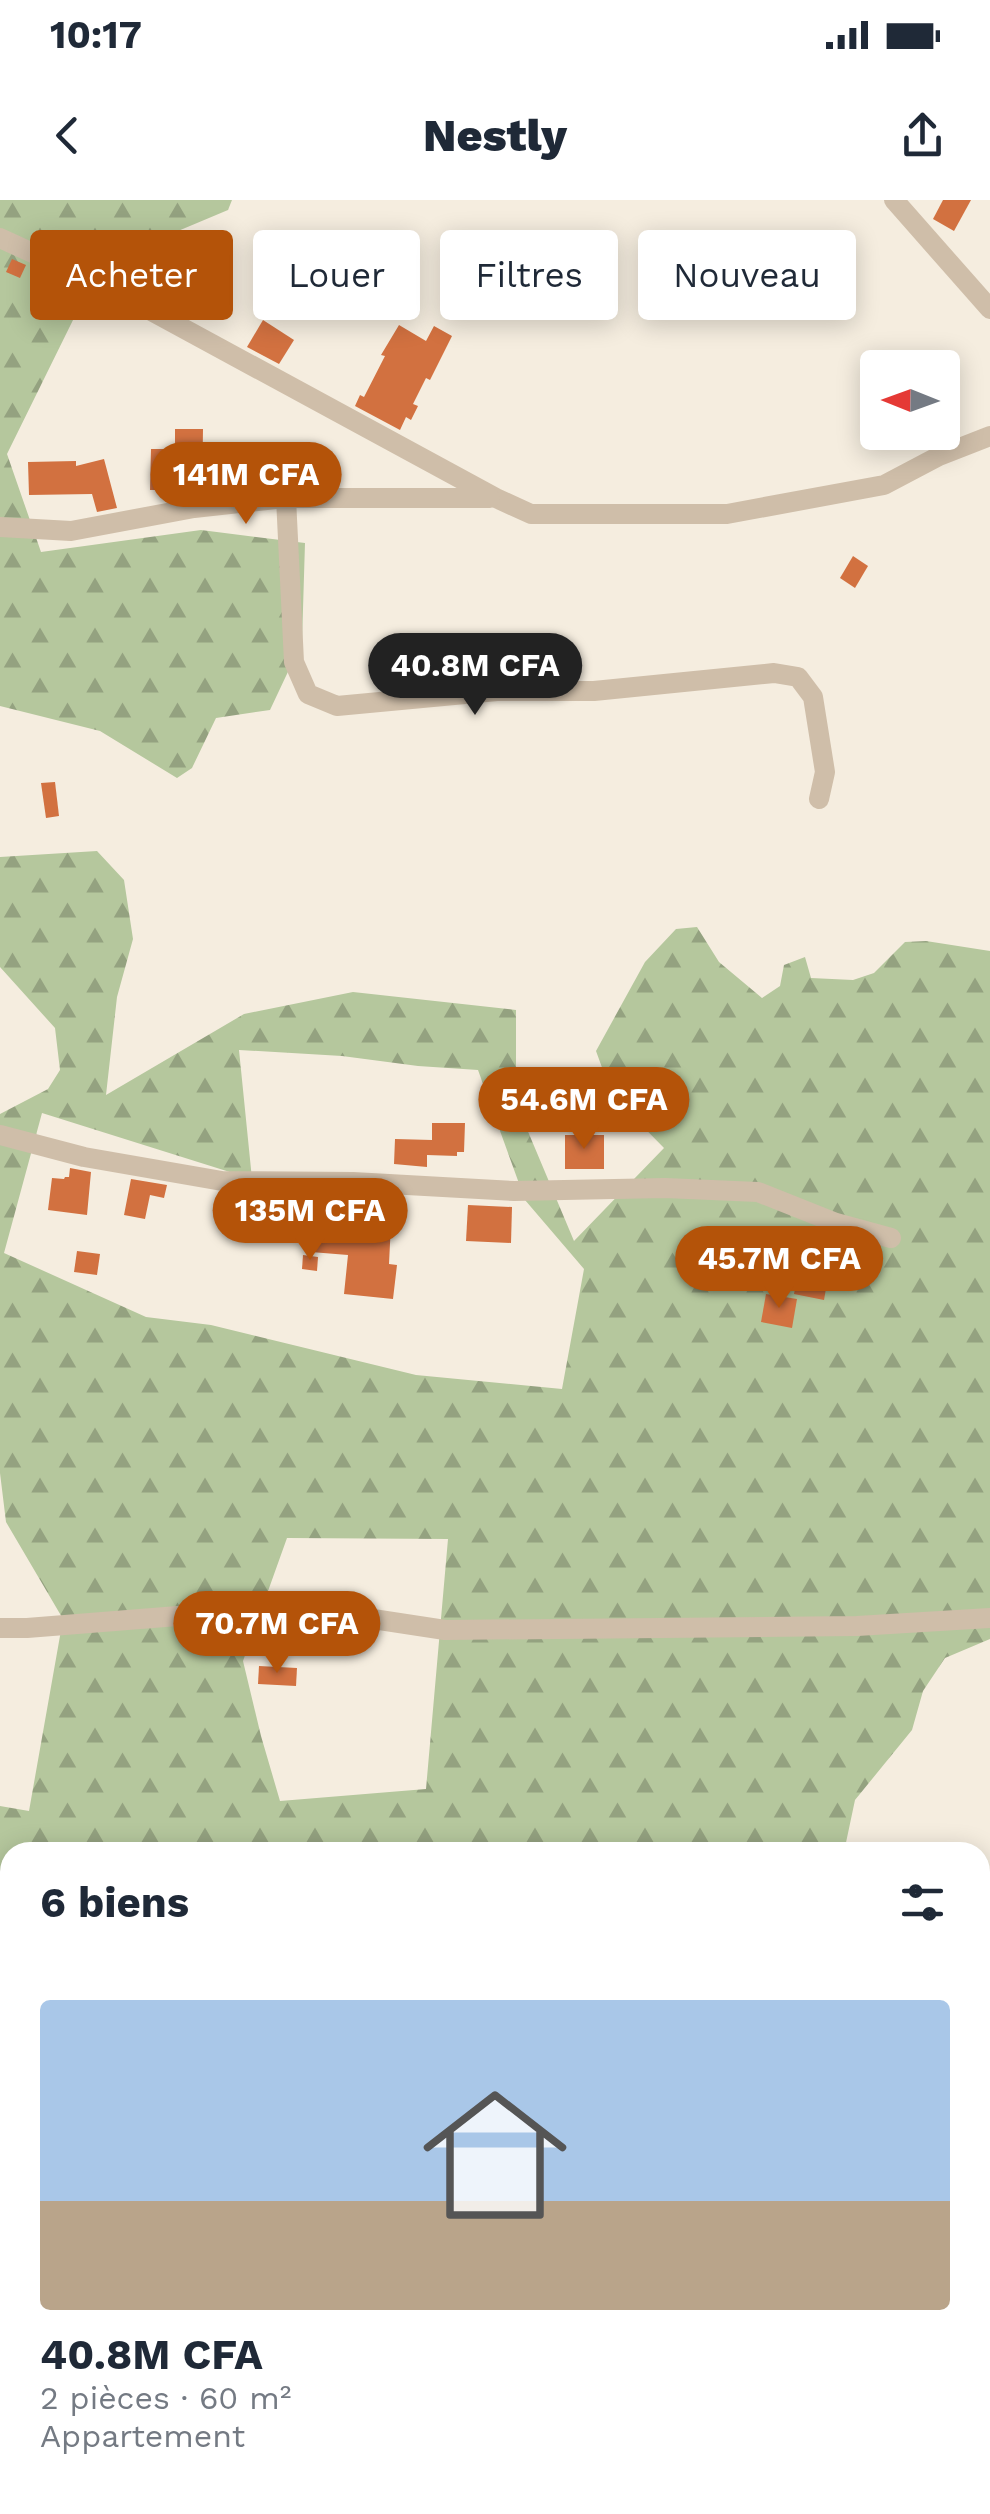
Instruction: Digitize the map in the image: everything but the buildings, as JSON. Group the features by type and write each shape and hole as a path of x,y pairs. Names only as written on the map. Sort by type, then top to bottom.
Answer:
{"street":[{"path":"894,200 990,309"},
{"path":"0,238 109,288 531,514 727,514 884,486 939,456 990,436"},
{"path":"0,527 71,530 194,508 286,498 496,498"},
{"path":"286,498 294,662 308,694 338,706 497,691 594,690 774,674 798,677 813,697 826,772 819,799"},
{"path":"0,1135 84,1157 222,1181 353,1182 514,1191 665,1188 758,1192 836,1223 890,1238"},
{"path":"0,1628 228,1612 373,1619 445,1630 857,1626 990,1618"}],"green space":[{"path":"0,200 232,200 228,210 180,230 30,230 30,320 73,320 7,454 41,552 201,530 305,543 302,642 270,710 216,718 192,768 177,778 100,731 0,706"},
{"path":"97,851 124,880 133,939 117,997 106,1095 244,1014 353,992 516,1010 516,1103 574,1241 664,1148 612,1095 596,1051 645,962 676,929 697,927 719,962 762,998 780,986 784,965 805,957 811,978 853,980 874,973 905,942 926,941 990,951 990,1639 945,1658 923,1691 912,1730 855,1800 846,1842 0,1842 0,1806 29,1811 63,1619 6,1522 0,1473 0,1114 48,1089 60,1070 55,1028 0,967 0,857","holes":["239,1050 478,1070 525,1200 584,1269 562,1389 416,1375 211,1325 146,1317 4,1253 42,1113 252,1179","287,1538 448,1539 426,1789 280,1801 243,1661"]}]}
